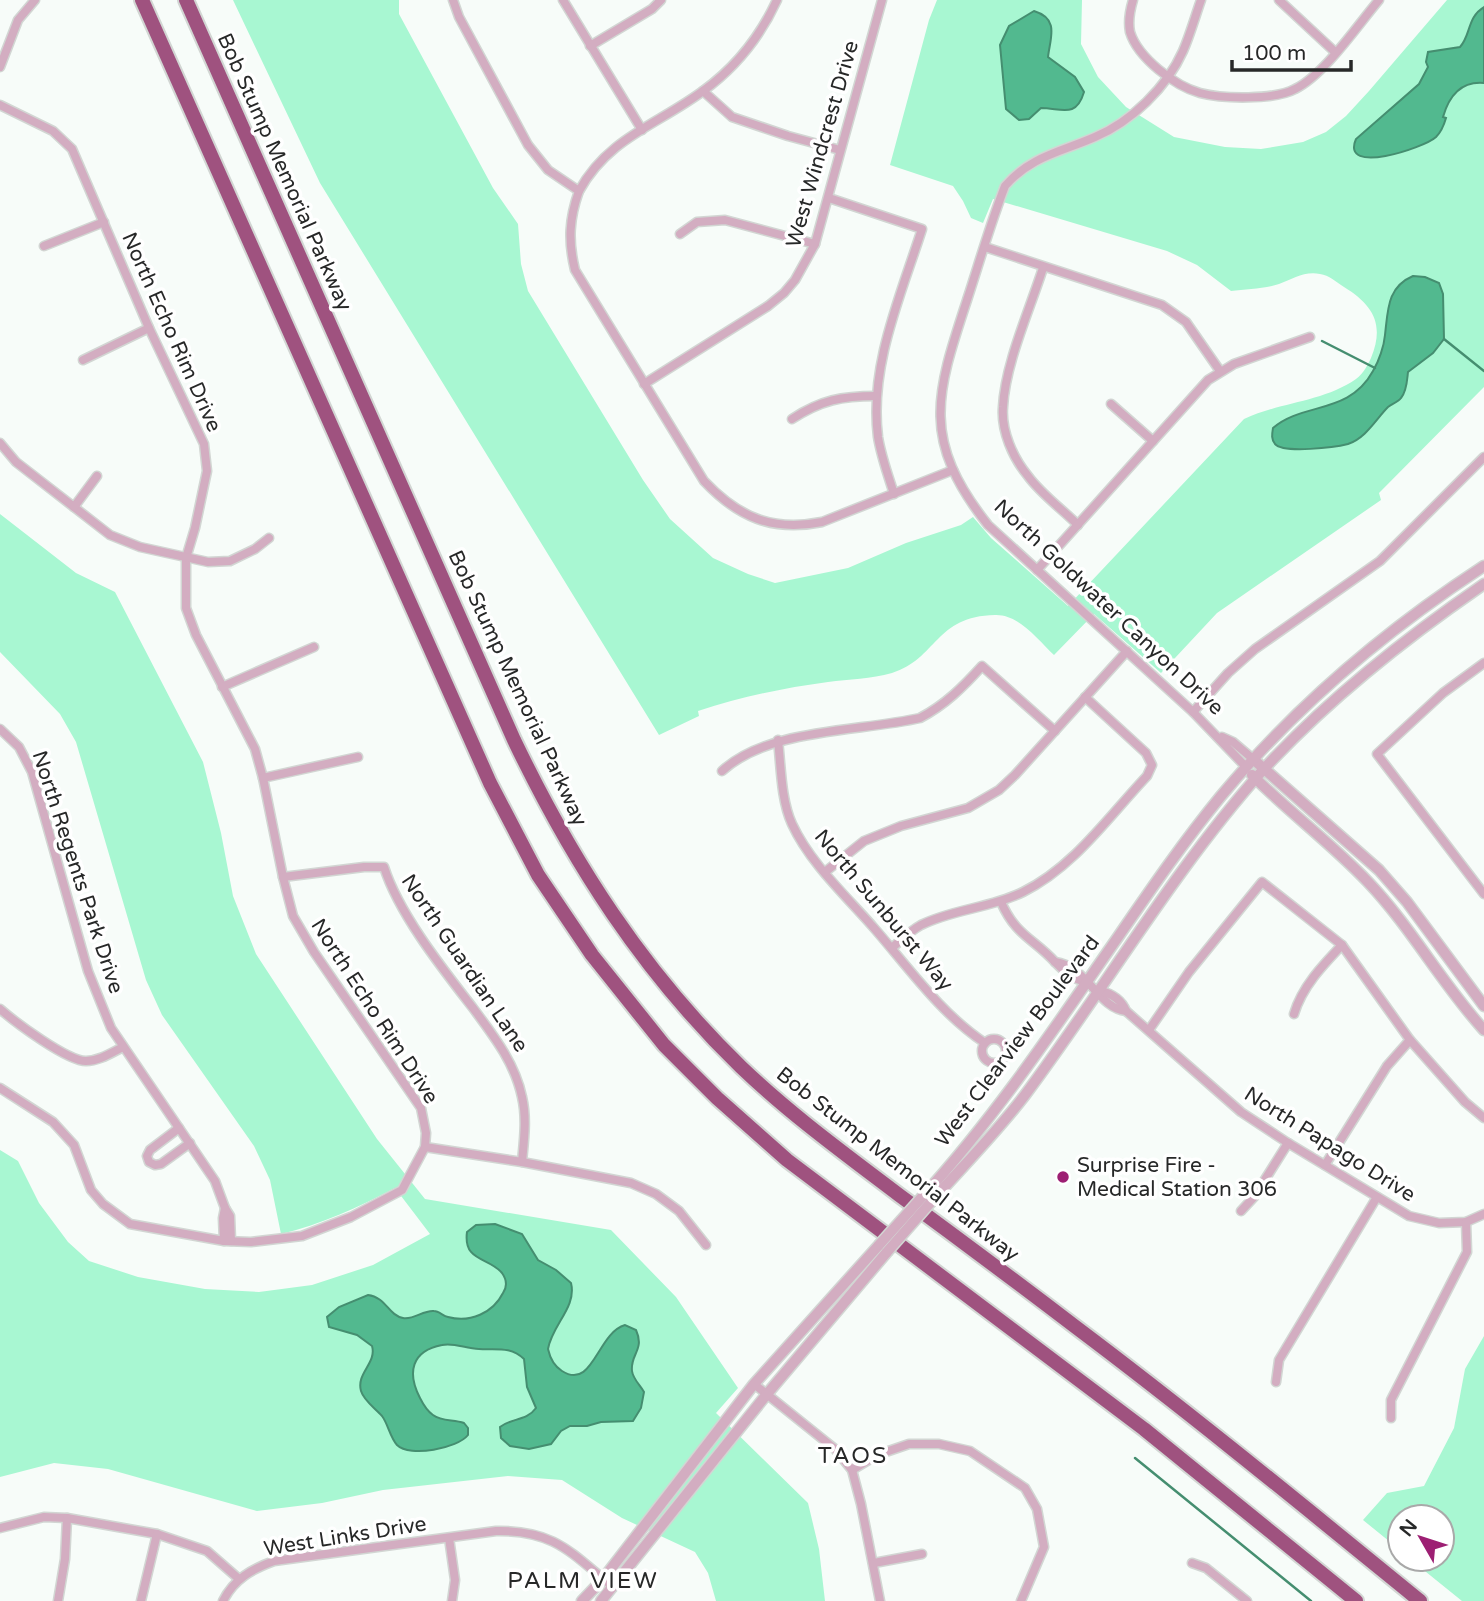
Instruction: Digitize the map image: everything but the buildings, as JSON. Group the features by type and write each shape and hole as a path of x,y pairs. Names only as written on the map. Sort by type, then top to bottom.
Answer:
{"highway":[{"path":"142,0 490,783 538,875 570,925 613,983 685,1067 761,1138 1144,1429 1356,1601"},
{"name":"Bob Stump Memorial Parkway","path":"186,0 520,753 572,853 639,952 723,1048 804,1123 1146,1380 1420,1601"}],"street":[{"path":"0,67 18,20 35,0"},
{"path":"453,0 459,17 528,145 548,170 579,191"},
{"path":"563,0 642,130"},
{"path":"590,46 652,9 661,0"},
{"path":"777,0 753,42 738,61 703,91 617,145 592,169 579,191 569,225 575,270 704,481 719,497 750,516 778,525 822,522 953,470"},
{"name":"West Windcrest Drive","path":"644,384 768,306 784,293 806,265 829,198 882,0"},
{"path":"1133,0 1129,18 1130,30 1148,59 1191,90 1202,94 1232,96 1282,94 1305,83 1379,0"},
{"name":"North Goldwater Canyon Drive","path":"1201,0 1182,54 1169,76 1145,103 1115,127 1096,137 1044,156 1020,171 1005,186 945,367 941,392 941,432 945,450 967,498 988,525 1219,736 1233,742 1250,763 1256,779 1367,881 1398,917 1458,1000 1484,1030"},
{"path":"1279,0 1335,52"},
{"path":"703,91 732,117 840,150"},
{"name":"North Echo Rim Drive","path":"0,105 53,131 72,149 149,328 204,444 207,471 186,558 186,608 196,635 255,749 293,916 314,952 421,1108 426,1133 425,1147"},
{"path":"829,198 922,229 882,360 876,396 878,437 894,494"},
{"path":"680,234 697,222 725,220 815,244"},
{"path":"44,246 104,222"},
{"path":"985,247 1162,305 1186,322 1220,371"},
{"path":"1043,268 1006,383 1002,410 1006,433 1016,459 1029,478 1078,524"},
{"path":"83,359 149,328"},
{"path":"1037,570 1208,380 1220,371 1310,337"},
{"path":"792,419 808,408 826,401 847,396 876,396"},
{"path":"1111,404 1153,441"},
{"path":"0,443 16,463 110,535 140,547 208,562 229,561 255,549 269,538"},
{"path":"1193,712 1228,673 1255,649 1380,561 1484,457"},
{"path":"74,508 97,476"},
{"name":"West Clearview Boulevard","path":"927,1199 1008,1093 1175,855 1250,763 1314,697 1350,665 1409,618 1484,566"},
{"name":"West Clearview Boulevard","path":"582,1601 603,1578 754,1384 927,1199 1011,1114 1205,840 1265,768 1332,700 1422,628 1484,584"},
{"path":"222,687 314,647"},
{"path":"825,872 847,852 882,833 946,815 982,801 1015,775 1127,651"},
{"path":"1484,663 1443,693 1377,754 1484,894"},
{"path":"722,771 753,749 778,740 920,718 936,710 958,692 982,666 1055,731"},
{"path":"892,948 908,933 923,925 1001,902 1042,881 1061,867 1147,775 1152,765 1146,753 1085,697"},
{"name":"North Regents Park Drive","path":"0,729 19,747 32,772 88,971 111,1028 215,1181 230,1216 227,1241"},
{"name":"North Sunburst Way","path":"778,740 784,791 791,822 799,838 825,872 952,1017 985,1043"},
{"path":"263,778 358,757"},
{"name":"North Goldwater Canyon Drive","path":"1250,763 1265,768 1366,857 1412,908 1484,1006"},
{"name":"North Guardian Lane","path":"283,877 384,867 389,884 404,909 514,1069 523,1098 525,1131 522,1162"},
{"path":"1149,1030 1189,972 1262,882 1342,945 1410,1040 1465,1102 1484,1118"},
{"name":"North Papago Drive","path":"1001,902 1018,931 1061,969 1077,980 1111,994 1123,1003 1126,1011 1241,1112 1409,1216 1439,1223 1466,1222"},
{"path":"1294,1014 1299,998 1320,968 1342,945"},
{"path":"0,1009 49,1044 84,1061 100,1058 123,1047"},
{"path":"1325,1165 1387,1066 1410,1040"},
{"path":"0,1088 53,1122 74,1145 91,1190 130,1224 227,1241 268,1241 302,1236 380,1204 402,1190 425,1147 631,1183 656,1194 679,1211 706,1245"},
{"path":"179,1128 150,1150 147,1156 149,1162 161,1164 190,1143"},
{"path":"1241,1210 1254,1197 1288,1143"},
{"path":"1276,1382 1279,1360 1377,1197"},
{"path":"1391,1418 1391,1399 1467,1252 1466,1222 1484,1213"},
{"name":"West Clearview Boulevard","path":"601,1601 883,1249"},
{"path":"754,1384 835,1449 852,1470 880,1601"},
{"path":"852,1470 877,1455 909,1444 939,1444 970,1451 1025,1488 1037,1509 1044,1547 1021,1601"},
{"path":"0,1528 44,1517 67,1518 158,1534 185,1542 207,1551 239,1579 223,1601"},
{"path":"58,1601 65,1559 67,1518"},
{"name":"West Links Drive","path":"239,1579 252,1569 274,1561 496,1531 534,1533 549,1538 613,1587"},
{"path":"141,1601 158,1534"},
{"path":"449,1538 455,1580 452,1601"},
{"path":"874,1563 922,1553"},
{"path":"1192,1563 1206,1568 1247,1601"}],"shaded area":[{"path":"233,0 399,0 399,14 493,188 518,224 521,264 528,291 643,480 670,519 713,558 775,583 848,568 906,543 961,525 973,517 991,538 1068,606 1244,419 1343,387 1363,372 1375,346 1376,325 1369,308 1354,294 1326,276 1309,274 1273,286 1231,291 1197,265 1167,251 993,199 983,223 971,218 953,186 890,165 929,20 937,0 1082,0 1081,44 1098,77 1126,107 1174,137 1225,147 1261,149 1303,142 1326,132 1346,116 1369,91 1447,0 1484,0 1484,387 1379,493 1381,500 1217,613 1161,673 1094,614 1054,655 1028,629 1012,619 995,615 975,617 948,630 919,658 892,673 795,687 730,701 698,711 699,716 659,735 320,183"},
{"path":"1484,7 1484,83 1469,85 1457,91 1446,109 1441,131 1428,142 1386,156 1360,156 1354,150 1356,139 1419,84 1428,67 1428,52 1460,47 1475,16"},
{"path":"1034,11 1047,19 1052,30 1048,57 1075,77 1084,92 1077,106 1072,109 1041,108 1029,119 1019,120 1006,109 1000,45 1009,26"},
{"path":"1413,276 1425,277 1439,283 1443,294 1444,339 1433,353 1408,372 1406,389 1401,398 1388,407 1360,437 1348,444 1289,449 1275,444 1272,438 1273,428 1298,414 1339,402 1363,385 1381,353 1390,300 1398,286"},
{"path":"0,514 76,573 115,592 203,762 233,896 256,954 377,1139 425,1199 611,1230 676,1297 738,1388 716,1413 808,1503 819,1549 825,1601 716,1601 708,1573 695,1552 622,1518 562,1480 508,1476 383,1490 322,1503 257,1511 108,1469 54,1463 0,1477 0,1150 18,1161 39,1203 68,1242 89,1261 138,1277 205,1289 259,1292 312,1285 373,1265 430,1234 395,1188 339,1215 281,1234 270,1180 254,1146 162,1015 146,980 76,742 60,714 0,652"},
{"path":"495,1224 522,1234 538,1260 571,1283 571,1300 548,1349 559,1369 572,1375 581,1373 616,1330 625,1325 636,1330 639,1342 632,1371 644,1392 641,1408 633,1421 570,1426 561,1431 551,1444 529,1449 510,1446 501,1438 500,1427 528,1415 536,1408 527,1387 524,1359 508,1350 442,1345 424,1352 414,1364 416,1389 431,1413 440,1419 464,1423 468,1428 468,1435 455,1444 434,1450 403,1449 395,1442 382,1416 362,1395 361,1379 372,1358 372,1346 357,1335 329,1327 327,1317 339,1307 368,1295 379,1299 403,1318 434,1311 456,1319 480,1315 499,1300 506,1281 497,1268 478,1258 469,1249 467,1232 476,1225"},
{"path":"1484,1336 1484,1601 1462,1601 1427,1573 1456,1573 1456,1503 1386,1503 1386,1539 1363,1520 1387,1493 1424,1486 1454,1428 1465,1369"}],"waterway":[{"path":"1444,339 1484,371"},
{"path":"1322,341 1375,368"},
{"path":"1135,1458 1311,1601"}],"place":[{"name":"Surprise Fire - Medical Station 306","path":"1063,1177"}],"district":[{"name":"TAOS","path":"853,1455"},
{"name":"PALM VIEW","path":"583,1580"}]}
